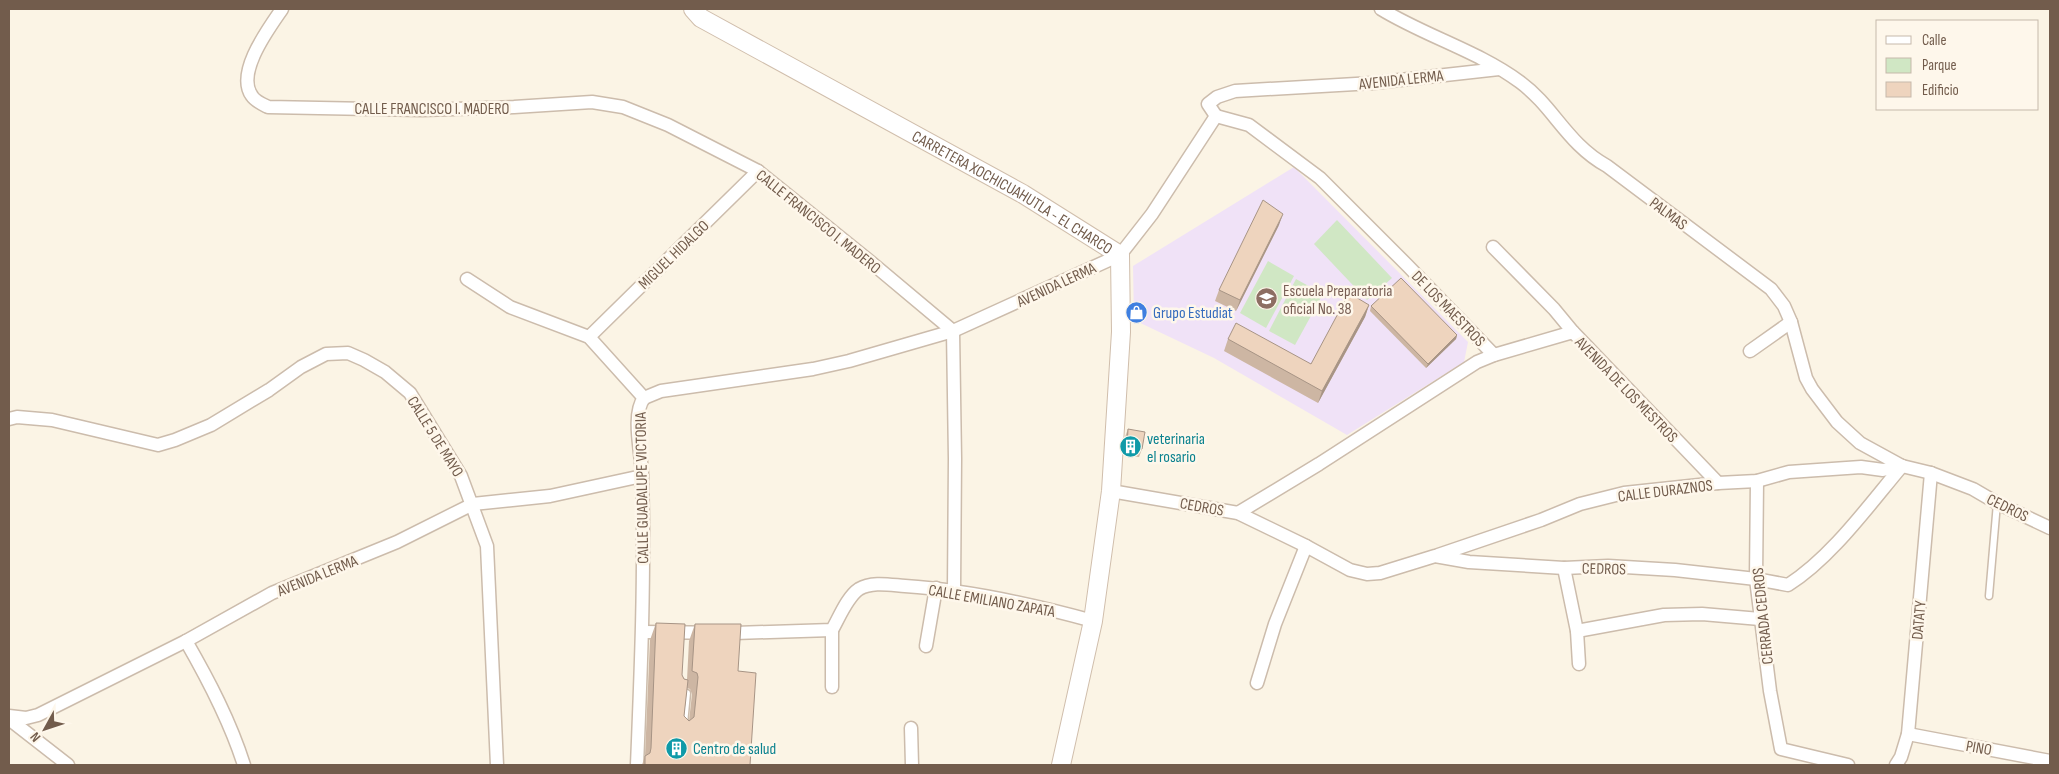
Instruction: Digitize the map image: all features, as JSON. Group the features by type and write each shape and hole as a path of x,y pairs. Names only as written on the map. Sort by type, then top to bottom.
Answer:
{"main road":[{"name":"CARRETERA XOCHICUAHUTLA - EL CHARCO","path":"693,9 701,18 1023,194 1120,255 1120,332 1111,491 1093,621 1061,765"}],"street":[{"name":"CALLE FRANCISCO I. MADERO","path":"282,9 251,60 248,74 247,88 253,98 268,106 422,110 592,102 623,107 668,125 758,171 868,259 953,331"},
{"name":"PALMAS","path":"1381,9 1444,42 1502,69 1533,92 1576,144 1592,158 1606,166 1771,289 1784,306 1791,322 1806,378 1819,400 1837,422 1860,443 1902,466"},
{"name":"AVENIDA LERMA","path":"644,398 662,391 813,369 953,331 1120,255 1152,214 1216,116 1208,104 1217,97 1235,90 1372,83 1502,69"},
{"name":"DE LOS MAESTROS","path":"1216,116 1249,125 1320,178 1494,355 1477,362 1393,418 1238,513"},
{"name":"MIGUEL HIDALGO","path":"589,337 758,171"},
{"path":"1493,247 1554,309 1573,332"},
{"name":"CALLE GUADALUPE VICTORIA","path":"467,280 510,307 589,337 644,398 638,411 642,476 643,632 637,765"},
{"path":"1750,351 1791,322"},
{"path":"953,331 955,459 954,590"},
{"name":"AVENIDA DE LOS MESTROS","path":"1494,355 1573,332 1718,483"},
{"name":"CALLE 5 DE MAYO","path":"9,419 16,417 52,420 158,445 211,425 270,390 301,367 326,354 348,353 385,372 410,393 461,476 487,546 497,765"},
{"name":"CEDROS","path":"1111,491 1238,513 1350,570 1366,574 1380,573 1435,556 1469,562 1564,568 1608,566 1703,573 1788,585 1800,578 1834,545 1902,466 1931,472 1973,490 2050,528"},
{"name":"CALLE DURAZNOS","path":"1435,556 1540,520 1580,504 1624,494 1718,483 1757,481 1790,472 1862,467 1883,470 1902,466"},
{"name":"DATATY","path":"1896,765 1901,757 1908,734 1931,472"},
{"name":"AVENIDA LERMA","path":"9,718 26,718 38,715 186,641 272,593 397,542 473,504 550,496 642,476"},
{"name":"CERRADA CEDROS","path":"1757,481 1756,579 1770,690 1781,750 1848,765"},
{"path":"1257,683 1276,624 1306,546"},
{"path":"1564,568 1577,631 1579,664"},
{"name":"CALLE EMILIANO ZAPATA","path":"832,630 850,599 858,590 867,586 886,585 954,590 1036,605 1093,621"},
{"path":"926,646 936,588"},
{"path":"1577,631 1664,615 1702,614 1760,620"},
{"path":"643,632 684,636 832,630 832,687"},
{"path":"186,641 221,704 244,765"},
{"path":"9,718 68,765"},
{"path":"912,728 912,765"},
{"name":"PINO","path":"1908,734 2050,761"}],"lane":[{"path":"1989,596 1997,503"},
{"path":"682,684 681,692 687,693 683,733"}],"shaded area":[{"path":"1294,167 1468,342 1464,362 1347,435 1214,358 1134,320 1133,266"}],"green space":[{"path":"1337,220 1392,278 1367,300 1314,244"},
{"path":"1268,261 1294,276 1266,328 1240,313"},
{"path":"1296,279 1323,294 1295,345 1269,331"}],"building":[{"path":"1263,200 1283,214 1240,300 1219,290"},
{"path":"1401,278 1457,335 1428,364 1371,306"},
{"path":"1349,293 1369,305 1322,391 1228,339 1236,323 1311,364"},
{"path":"1128,429 1145,432 1142,449 1127,447"},
{"path":"656,623 685,624 682,675 684,679 688,680 684,716 689,721 694,717 698,677 697,673 692,671 695,624 741,624 738,671 756,673 750,765 645,765 645,756 650,753 651,748"}],"place":[{"name":"Escuela Preparatoria oficial No. 38","path":"1267,299"},
{"name":"Grupo Estudiat","path":"1137,312"},
{"name":"veterinaria el rosario","path":"1131,447"},
{"name":"Centro de salud","path":"677,748"}]}
